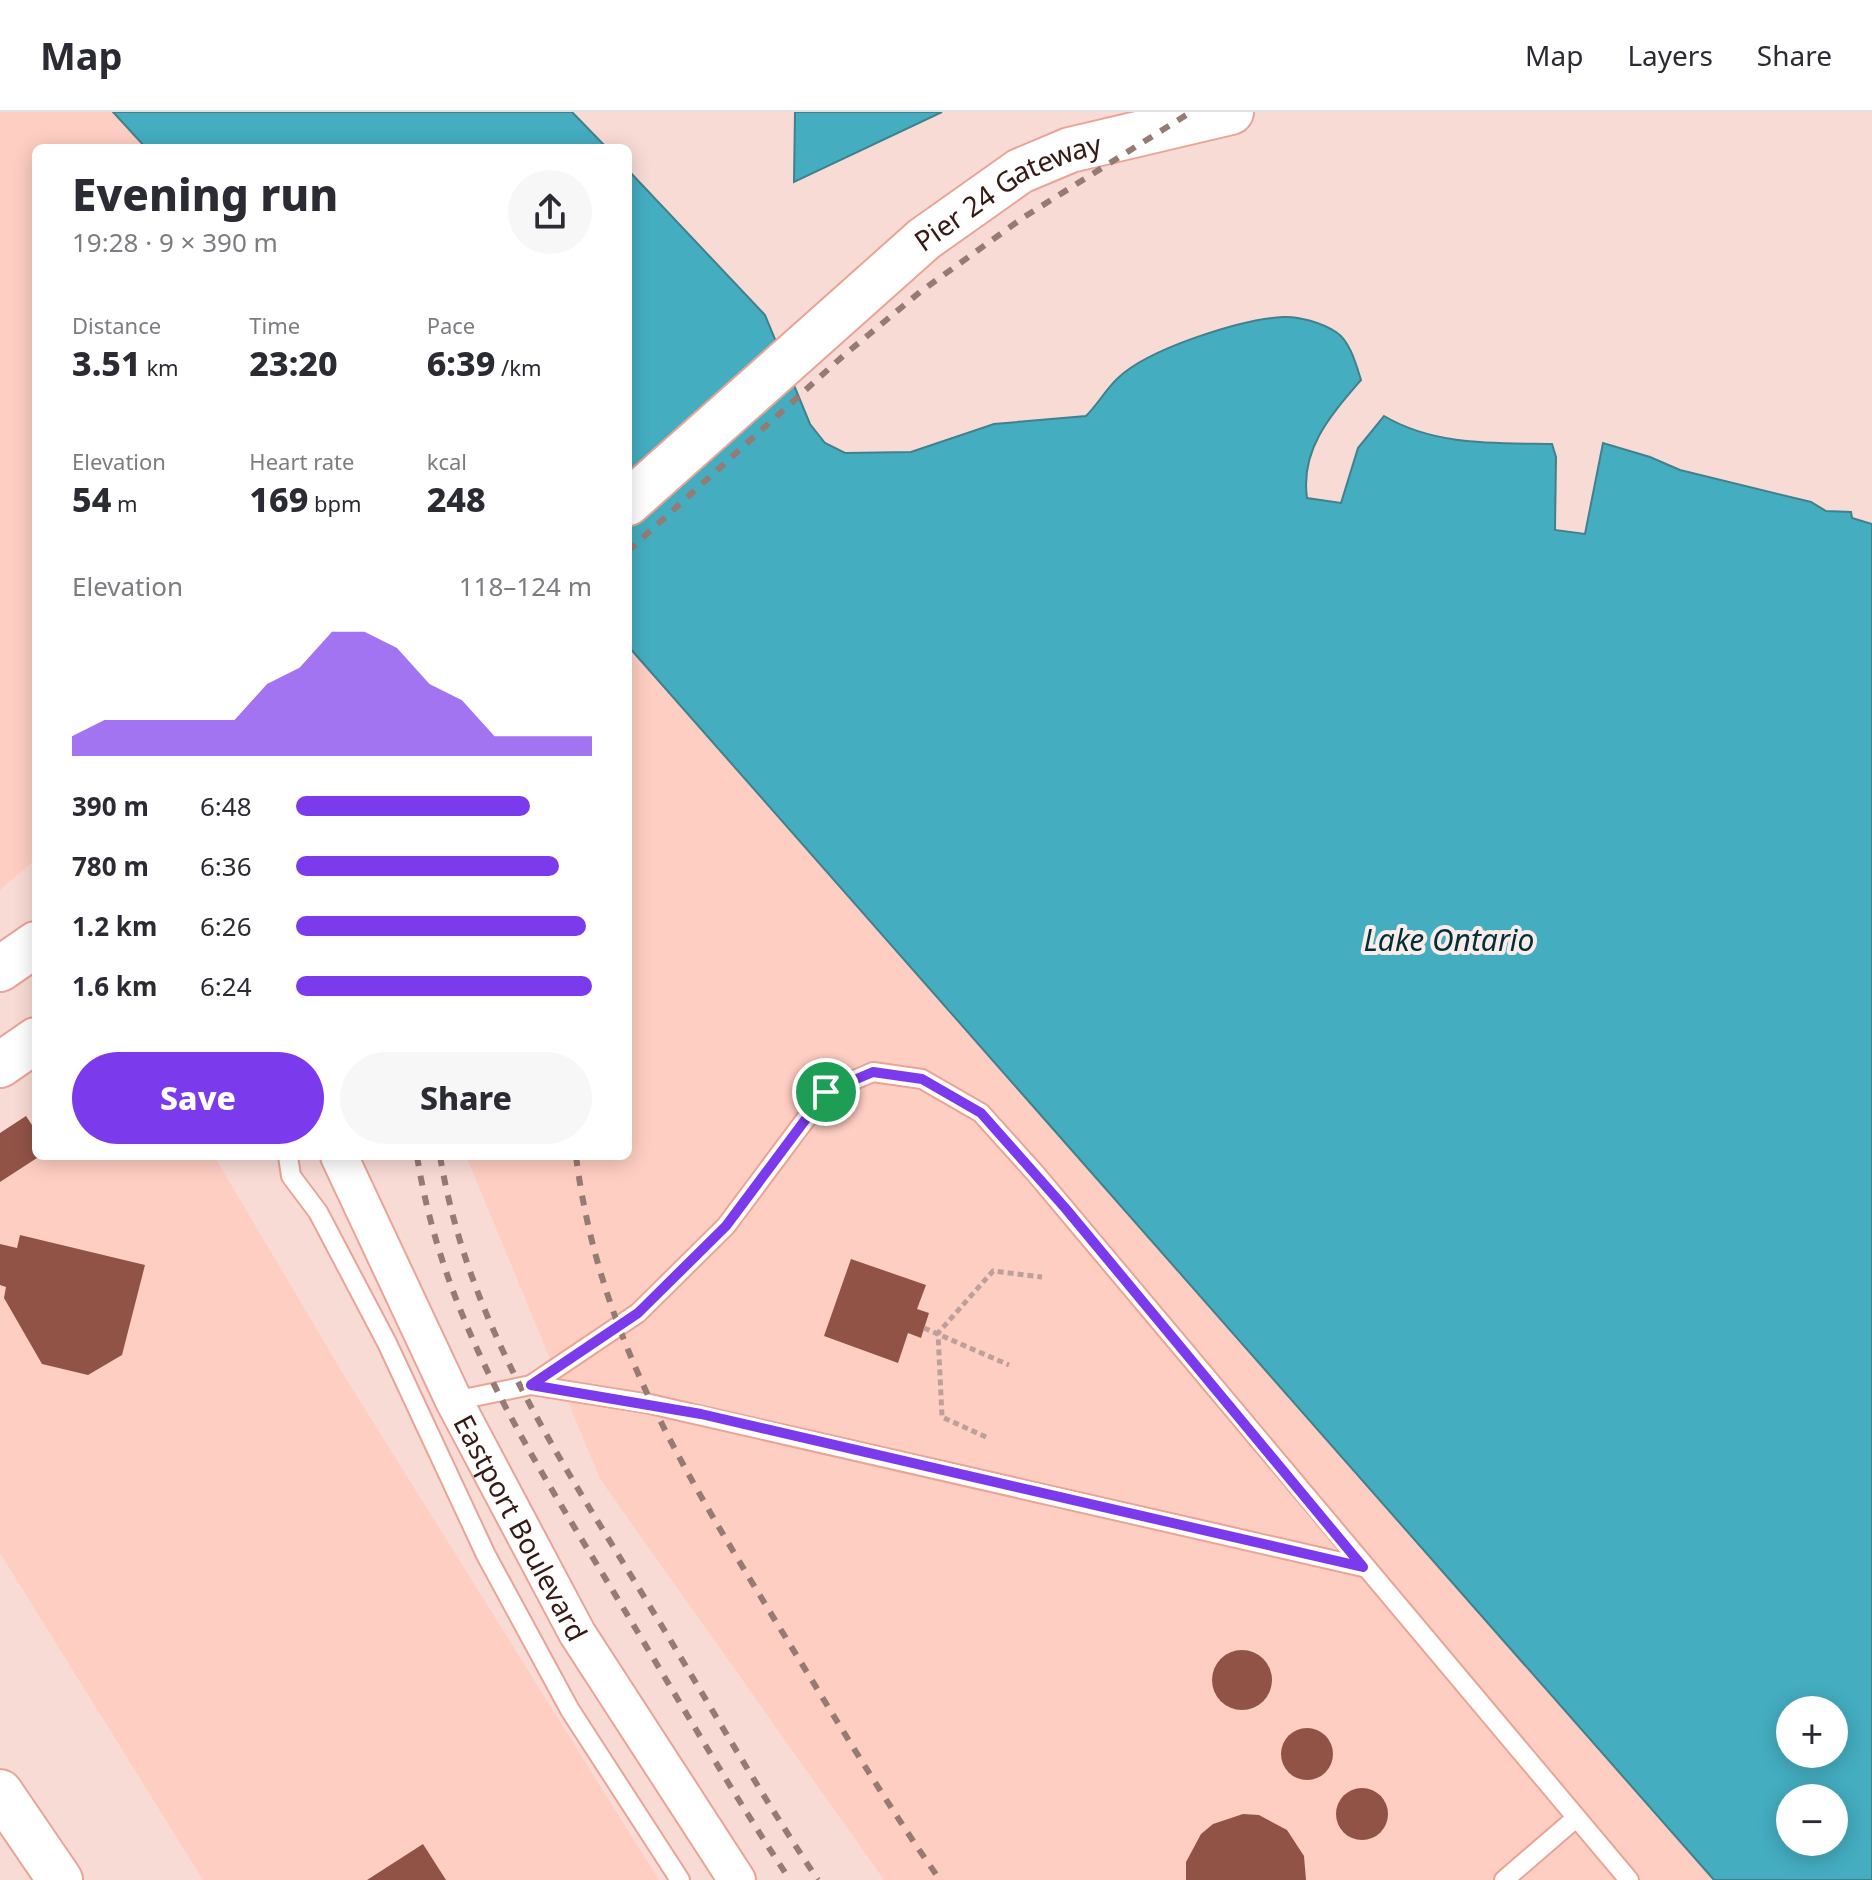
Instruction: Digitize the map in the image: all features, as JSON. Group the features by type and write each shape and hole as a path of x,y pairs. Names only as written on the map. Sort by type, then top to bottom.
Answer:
{"street":[{"name":"Pier 24 Gateway","path":"632,499 924,239 1020,171 1070,150 1231,112"},
{"path":"0,969 32,947"},
{"path":"0,1065 32,1043"},
{"name":"Eastport Boulevard","path":"341,1160 454,1401 577,1633 737,1880"},
{"path":"0,1792 60,1880"}],"lane":[{"path":"531,1385 638,1313 686,1266 726,1226 826,1092 873,1072 922,1079 981,1113 1017,1153 1629,1880"},
{"path":"289,1160 291,1176 318,1212 387,1343 493,1568 570,1710 680,1880"},
{"path":"454,1401 531,1385 701,1414 1363,1567"},
{"path":"1504,1880 1576,1818"}],"path":[{"path":"986,1437 942,1417 938,1333 993,1271 1042,1277"},
{"path":"924,1328 1009,1365"}],"shaded area":[{"path":"0,112 113,112 142,144 32,144 32,862 0,890"},
{"path":"632,651 1714,1880 884,1880 600,1479 468,1160 632,1160"},
{"path":"32,1123 32,1160 216,1160 345,1377 659,1880 203,1880 0,1553 0,1145"}],"water":[{"path":"113,112 572,112 603,144 142,144"},
{"path":"795,112 942,112 794,182"},
{"name":"Lake Ontario","path":"632,174 765,315 810,424 825,443 845,453 911,452 994,424 1086,416 1118,378 1172,346 1244,323 1289,317 1317,323 1341,336 1352,353 1361,380 1329,420 1313,448 1306,480 1307,498 1341,503 1358,448 1384,416 1403,426 1444,438 1487,443 1552,444 1556,457 1555,530 1585,534 1603,443 1680,470 1811,502 1826,511 1851,512 1852,518 1872,524 1872,1880 1714,1880 632,651"}],"building":[{"path":"26,1116 32,1125 34,1160 0,1182 0,1133"},
{"path":"20,1235 145,1265 122,1355 88,1375 42,1364 4,1298 6,1287 0,1285 0,1244 17,1248"},
{"path":"851,1259 926,1285 917,1309 929,1313 921,1338 908,1333 898,1363 824,1336"},
{"path":"1242,1650 1263,1659 1272,1680 1263,1701 1242,1710 1221,1701 1212,1680 1221,1659"},
{"path":"1307,1728 1326,1735 1333,1754 1326,1773 1307,1780 1288,1773 1281,1754 1288,1735"},
{"path":"1362,1788 1381,1795 1388,1814 1381,1833 1362,1840 1343,1833 1336,1814 1343,1795"},
{"path":"1243,1814 1259,1815 1287,1830 1304,1856 1306,1880 1186,1880 1186,1862 1201,1834 1213,1824"},
{"path":"423,1844 446,1880 367,1880"}],"railway":[{"path":"632,547 843,356 920,292 1024,217 1191,112"},
{"path":"418,1160 430,1218 448,1278 497,1390 557,1498 790,1880"},
{"path":"441,1160 453,1217 472,1276 521,1387 581,1494 818,1880"},
{"path":"577,1160 588,1223 605,1286 626,1346 652,1404 746,1573 878,1787 940,1880"}],"route":[{"path":"873,1072 922,1079 981,1113 1066,1209 1363,1567 701,1414 531,1385 638,1313 686,1266 726,1226 826,1092 873,1072"}]}
